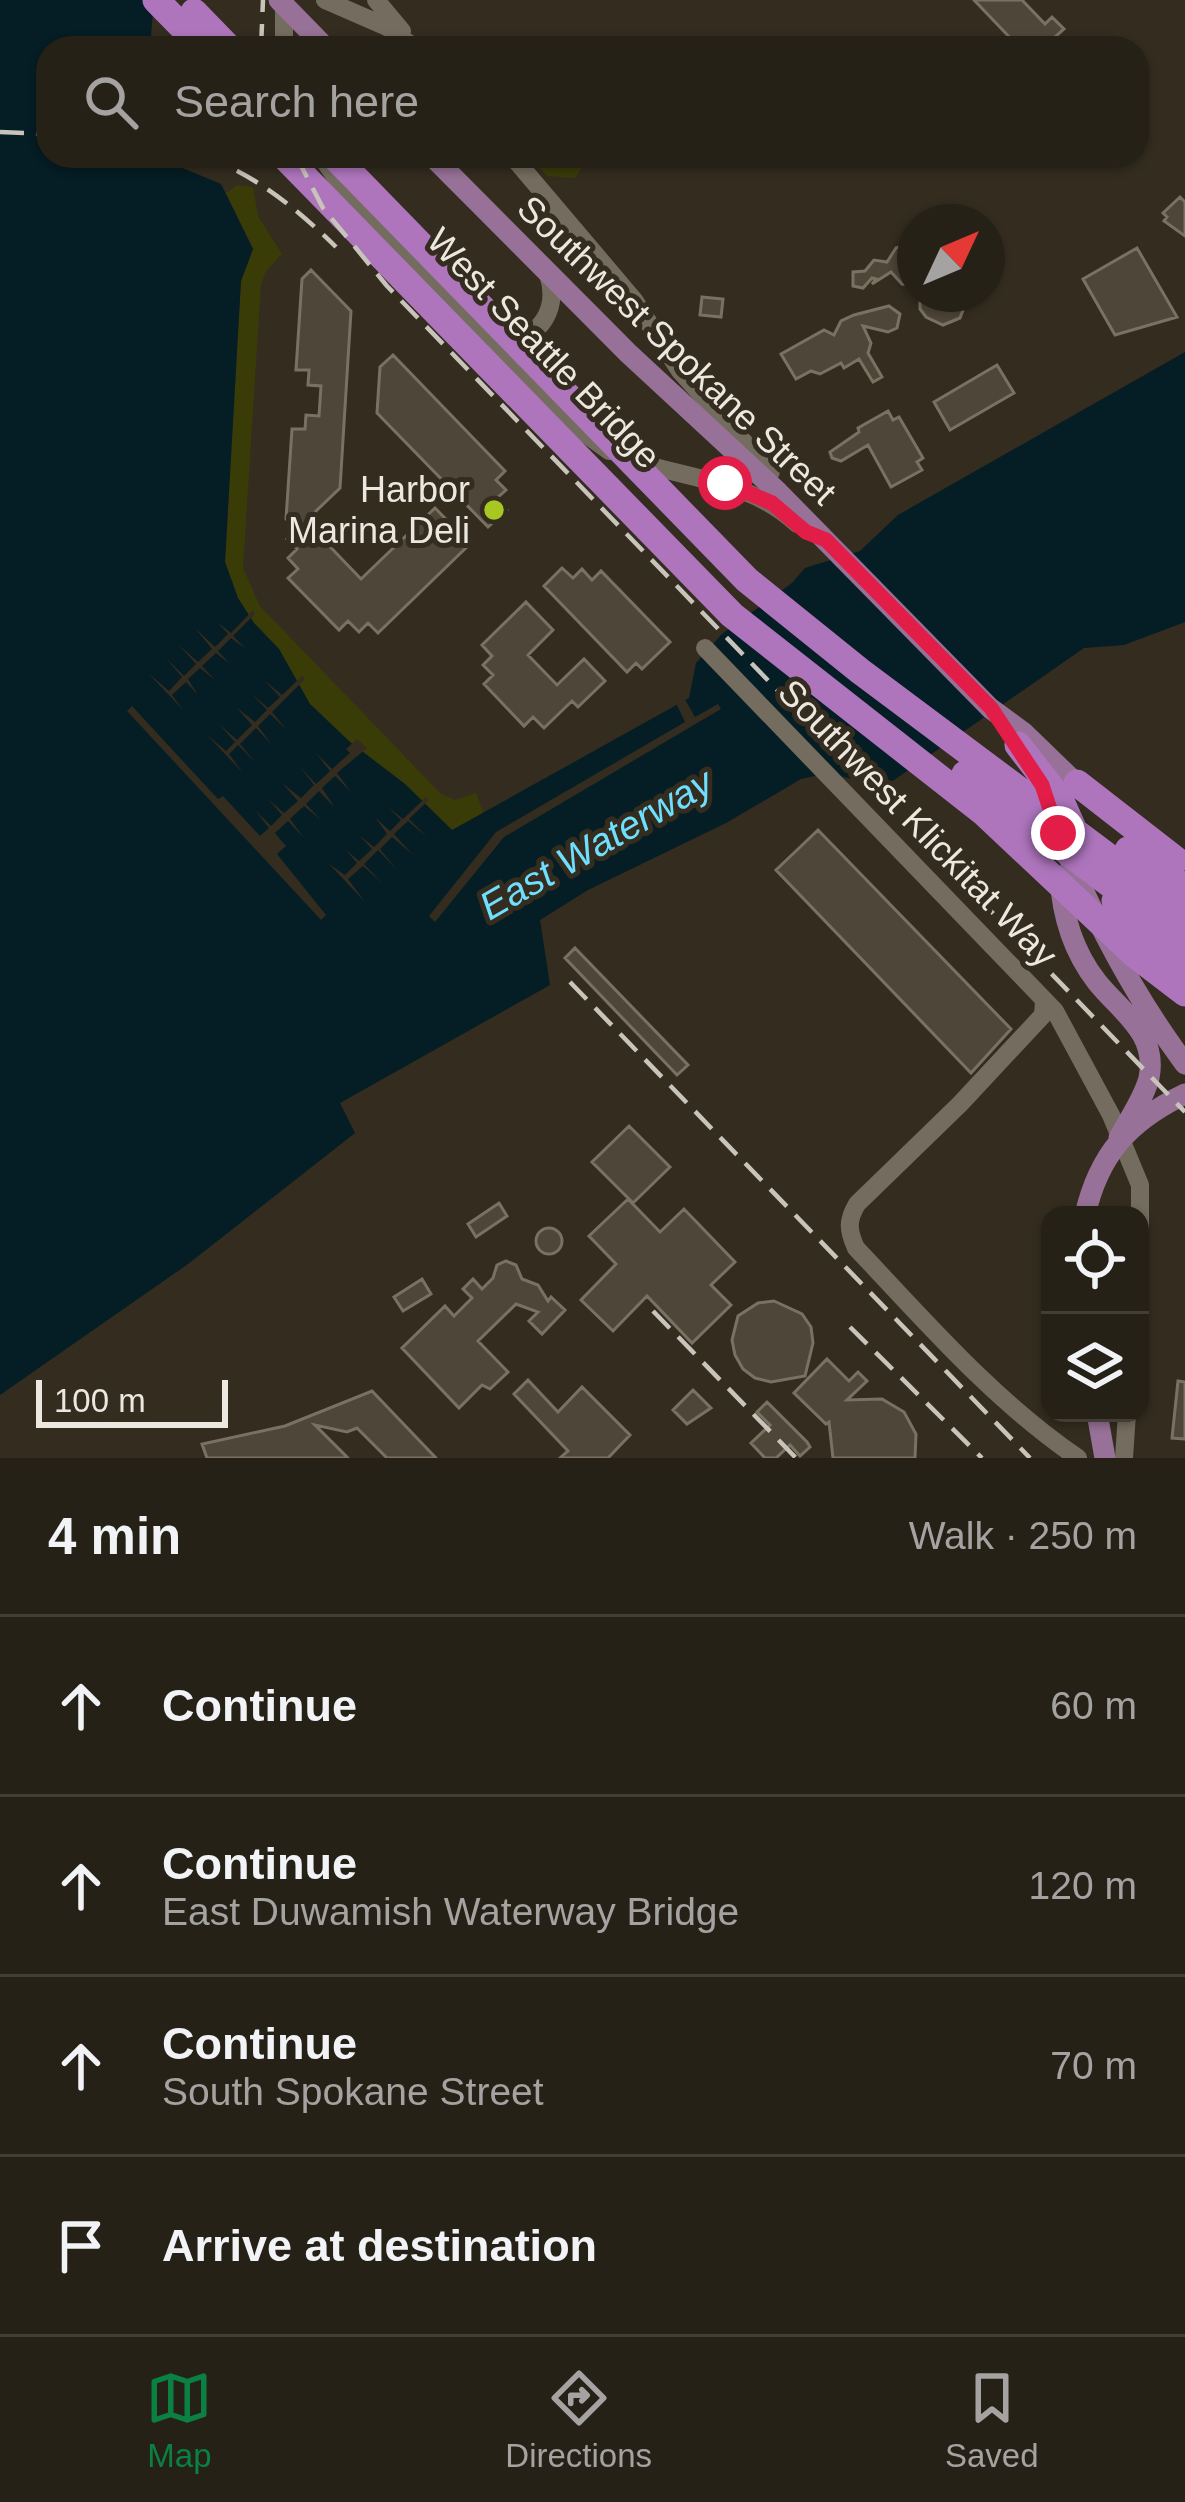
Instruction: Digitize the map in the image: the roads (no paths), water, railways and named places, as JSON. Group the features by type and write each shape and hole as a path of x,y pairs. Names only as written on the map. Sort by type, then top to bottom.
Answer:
{"highway":[{"path":"135,0 170,36"},
{"path":"156,0 191,36"},
{"path":"182,0 217,36"},
{"path":"296,168 732,615 984,812 1134,954 1185,993"},
{"name":"West Seattle Bridge","path":"320,168 684,546 749,607 1185,941"},
{"name":"West Seattle Bridge","path":"346,168 747,580 1185,914"},
{"path":"923,718 1185,890"},
{"path":"1018,745 1060,799 1106,889 1134,926 1185,971"},
{"path":"1077,783 1185,866"}],"main road":[{"path":"285,2 312,36"},
{"name":"Southwest Spokane Street","path":"444,168 826,540 991,708"},
{"path":"991,708 1042,785 1096,921 1133,991 1185,1064"},
{"path":"991,708 1024,733 1185,890"},
{"path":"1058,833 1065,922 1084,962 1139,1027 1150,1059 1146,1087 1094,1183 1088,1206"},
{"path":"1119,1138 1185,1094"},
{"path":"1099,1422 1105,1458"}],"street":[{"path":"314,0 320,36"},
{"path":"325,0 399,36"},
{"path":"376,0 406,36"},
{"path":"284,36 285,2"},
{"path":"329,168 599,446 668,472 749,491 772,503 812,536 826,540"},
{"path":"354,168 376,208 467,305 488,336 509,341 543,324 554,292 548,274"},
{"path":"522,168 634,300 680,371 807,508 826,540"},
{"name":"Southwest Klickitat Way","path":"705,648 1044,1002 1043,1015 960,1104 869,1190 848,1219 848,1231 856,1248 984,1384 1033,1428 1078,1458"},
{"path":"1044,1002 1055,1011 1081,1055 1133,1165 1143,1206"},
{"path":"1124,1458 1126,1422"}],"water":[{"name":"East Waterway","path":"0,0 154,0 151,36 36,36 36,168 182,168 221,184 253,249 241,281 225,562 238,598 279,649 310,704 452,830 689,698 696,663 722,634 792,583 805,568 860,551 898,515 1185,352 1185,622 1124,645 1084,648 884,787 828,773 801,779 540,920 550,985 340,1103 355,1133 188,1264 0,1395"}],"railway":[{"path":"262,36 263,0"},
{"path":"0,132 36,134"},
{"path":"230,168 275,194 336,247"},
{"path":"302,168 323,208 387,286 1185,1112"},
{"path":"570,982 1030,1458"},
{"path":"653,1311 796,1458"},
{"path":"850,1327 982,1458"}],"place":[{"name":"Harbor Marina Deli","path":"494,510"}]}
